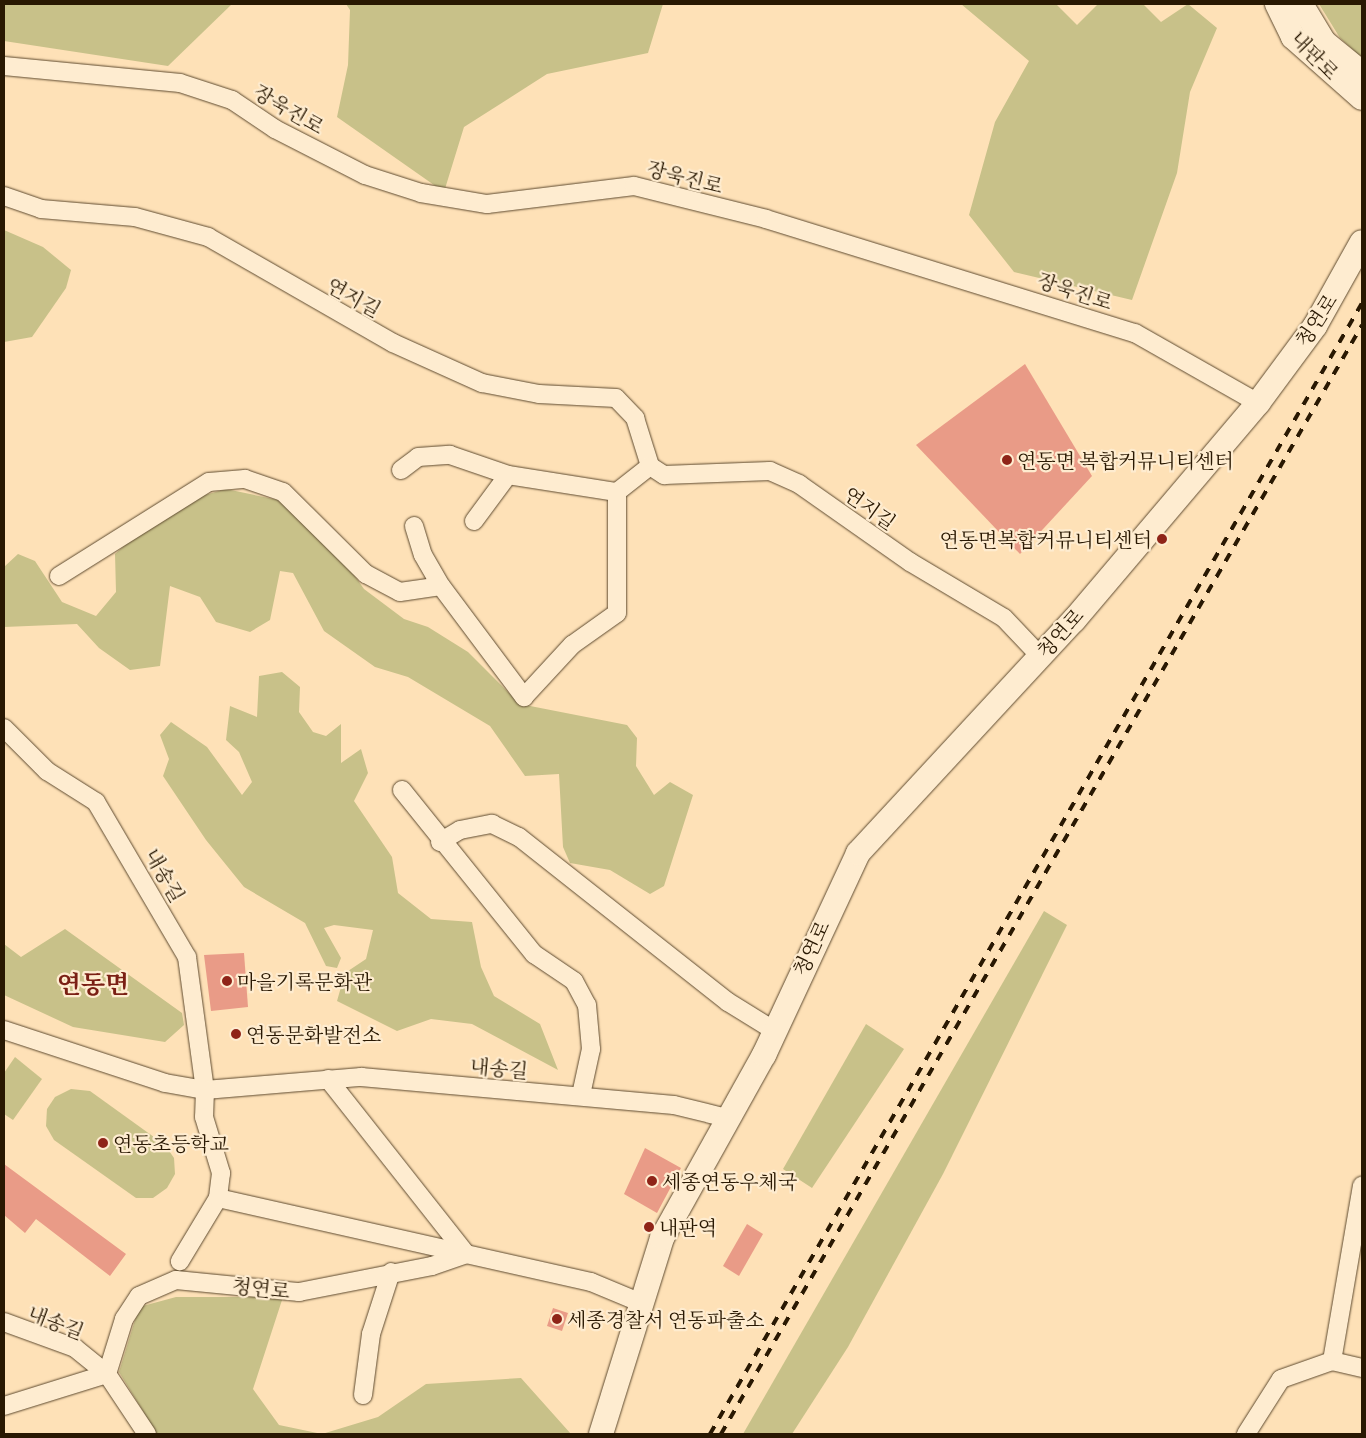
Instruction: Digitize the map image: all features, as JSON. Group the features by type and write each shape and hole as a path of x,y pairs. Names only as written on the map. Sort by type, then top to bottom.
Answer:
{"main road":[{"name":"내판로","path":"1277,4 1293,37 1362,98"},
{"name":"내판로","path":"1301,4 1324,42 1362,73"},
{"name":"청연로","path":"601,1434 639,1302 662,1238 775,1031 858,853 1040,656 1258,403 1315,326 1362,242"}],"street":[{"name":"장욱진로","path":"4,66 180,83 232,100 275,129 366,175 421,193 487,204 634,186 766,219 1135,334 1258,403"},
{"name":"연지길","path":"4,196 41,210 135,217 208,237 393,343 482,383 549,395 616,398 635,418 650,466 664,475 770,471 799,484 910,562 1004,618 1040,656"},
{"path":"401,470 418,457 450,455 508,475 617,492 650,466"},
{"path":"474,521 508,475"},
{"path":"59,576 209,482 245,480 283,492 366,574 400,592 440,586"},
{"path":"414,526 423,555 440,586 524,697 572,645 617,613 617,492"},
{"name":"내송길","path":"4,728 47,771 96,802 187,957 205,1090"},
{"path":"402,790 440,842 534,954 574,981 587,1004 591,1049 581,1095"},
{"path":"440,842 460,830 492,824 518,837 728,1002 775,1031"},
{"name":"내송길","path":"4,1030 165,1083 205,1090 328,1079 581,1095 674,1105 727,1118"},
{"path":"328,1079 466,1254"},
{"path":"180,1261 218,1198 221,1173 204,1117 205,1090"},
{"path":"1332,1361 1362,1186"},
{"name":"청연로","path":"218,1198 590,1282 639,1302"},
{"name":"청연로","path":"106,1374 124,1319 139,1296 176,1280 299,1292 466,1254"},
{"path":"363,1395 370,1334 391,1272"},
{"name":"내송길","path":"4,1322 75,1348 106,1374 147,1434"},
{"path":"1246,1434 1281,1379 1332,1361 1362,1368"},
{"path":"4,1406 106,1374"}],"shaded area":[{"path":"4,4 232,4 168,66 4,41"},
{"path":"346,4 663,4 648,53 547,74 464,127 444,192 337,117 348,65 350,10"},
{"path":"961,4 1056,4 1077,25 1098,4 1143,4 1161,22 1188,4 1217,28 1190,92 1177,173 1132,300 1014,272 969,215 995,122 1029,61"},
{"path":"1319,4 1362,4 1362,58 1340,38"},
{"path":"4,230 43,247 71,270 66,288 32,337 4,342"},
{"path":"226,489 278,500 337,551 364,589 404,619 428,627 468,652 520,704 627,725 637,738 636,766 654,795 670,782 693,795 664,886 650,894 610,870 570,863 563,847 559,774 525,776 490,726 408,677 375,667 324,631 293,573 280,571 270,620 250,632 216,622 200,597 170,586 160,666 130,670 99,648 77,624 4,627 4,567 18,554 35,561 62,602 96,616 116,592 115,554 170,505"},
{"path":"282,672 300,687 299,712 313,732 326,736 341,724 341,763 361,749 368,773 354,801 392,857 398,893 431,919 472,922 481,967 494,996 540,1024 558,1070 472,1024 431,1019 397,1031 337,1001 345,973 366,959 373,930 334,925 324,928 341,958 337,968 326,966 305,923 244,887 206,840 163,776 169,759 160,735 171,722 207,747 242,795 252,782 239,752 226,740 230,706 257,717 259,676"},
{"path":"1044,911 1067,925 943,1174 848,1347 792,1434 743,1434"},
{"path":"65,929 182,1013 184,1025 165,1042 73,1027 4,995 4,944 21,957"},
{"path":"866,1024 904,1049 812,1188 783,1169"},
{"path":"15,1057 42,1079 13,1120 4,1114 4,1073"},
{"path":"71,1089 90,1091 165,1145 174,1158 175,1174 167,1188 153,1198 136,1198 54,1140 46,1126 47,1109 55,1097"},
{"path":"176,1297 283,1297 253,1389 279,1425 322,1434 157,1434 119,1372 139,1307"},
{"path":"521,1378 571,1434 322,1434 378,1417 426,1384"}],"building":[{"name":"연동면 복합커뮤니티센터","path":"1025,364 1092,476 1020,554 916,445"},
{"name":"마을기록문화관","path":"244,953 248,1007 211,1011 204,955"},
{"name":"세종연동우체국","path":"645,1148 681,1168 657,1213 624,1194"},
{"path":"4,1164 126,1254 110,1276 36,1219 25,1233 4,1215"},
{"path":"747,1224 763,1234 739,1276 723,1266"},
{"name":"세종경찰서 연동파출소","path":"553,1308 568,1313 562,1331 547,1326"}],"railway":[{"path":"710,1434 1362,303"},
{"path":"721,1434 1362,325"}],"place":[{"name":"연동면 복합커뮤니티센터","path":"1007,460"},
{"name":"연동면복합커뮤니티센터","path":"1162,539"},
{"name":"마을기록문화관","path":"227,981"},
{"name":"연동문화발전소","path":"236,1034"},
{"name":"연동초등학교","path":"103,1143"},
{"name":"세종연동우체국","path":"652,1181"},
{"name":"내판역","path":"649,1227"},
{"name":"세종경찰서 연동파출소","path":"557,1319"}],"district":[{"name":"연동면","path":"93,984"}]}
